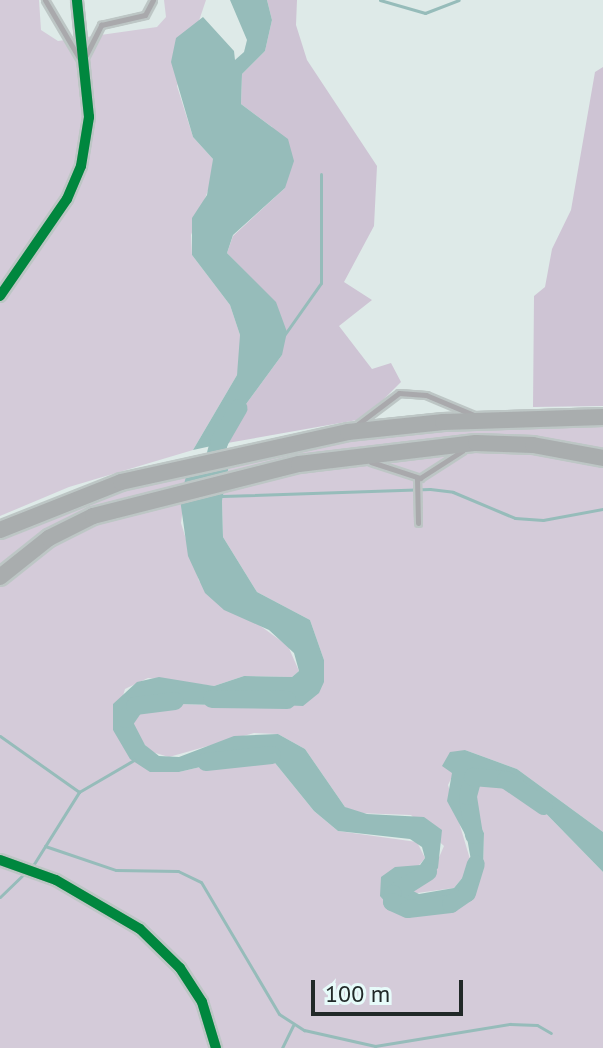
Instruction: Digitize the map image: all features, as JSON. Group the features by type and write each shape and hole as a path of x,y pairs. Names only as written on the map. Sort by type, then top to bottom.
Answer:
{"main road":[{"path":"1,526 86,494 163,471 348,432 484,420 603,417"},
{"path":"0,577 69,527 235,477 351,455 476,443 533,445 603,458"}],"street":[{"path":"0,296 73,188 88,133 77,0"},
{"path":"0,860 56,880 140,929 180,968 202,1002 216,1048"}],"lane":[{"path":"45,0 83,64"},
{"path":"83,64 101,25 145,15 153,0"},
{"path":"348,432 399,393 426,395 484,420"},
{"path":"351,455 417,478 476,443"},
{"path":"417,478 418,523"}],"shaded area":[{"path":"0,0 39,0 41,30 58,41 157,27 166,17 164,0 206,0 177,86 193,137 213,159 212,180 191,235 192,255 230,305 240,335 241,359 237,375 193,450 69,487 0,516"},
{"path":"267,0 297,0 296,25 307,60 377,166 374,226 344,282 372,300 339,326 372,369 391,363 401,382 373,410 374,417 216,445 282,355 264,291 227,253 233,236 285,188 272,127 241,104 242,74 265,51 272,20"},
{"path":"603,67 603,406 533,407 534,296 545,287 552,249 571,210 595,72"},
{"path":"522,423 574,427 603,423 603,832 517,769 465,750 448,785 472,866 454,888 410,894 404,882 430,878 444,846 411,815 357,813 345,807 305,749 278,734 254,733 169,757 152,752 141,741 131,718 143,703 214,705 249,696 279,705 324,660 310,620 257,592 223,537 222,501 230,460 392,431"},
{"path":"188,469 181,523 199,581 288,646 299,671 292,677 244,676 214,686 148,678 125,689 113,730 179,772 243,757 271,758 314,811 338,831 417,842 425,858 387,904 434,904 483,868 484,833 462,792 493,774 524,791 603,872 603,1048 0,1048 0,537 60,509"}],"water":[{"path":"230,0 267,0 272,20 265,51 242,74 241,104 288,139 294,161 285,188 233,235 227,253 276,302 287,332 282,355 216,445 193,450 237,375 240,335 230,305 192,255 192,218 207,195 213,159 193,137 171,62 176,38 203,17 234,51 235,60 244,52 247,40"},
{"path":"230,460 222,501 223,537 257,592 310,620 324,660 324,682 319,693 303,706 279,705 249,696 214,705 143,703 131,718 145,745 159,756 179,757 234,736 278,734 305,749 345,807 367,814 424,817 442,830 438,868 430,878 403,886 419,894 454,888 472,866 467,838 447,801 452,773 442,766 450,752 465,750 517,769 603,832 603,872 524,791 493,774 462,792 484,833 483,869 478,878 462,892 434,904 387,904 380,896 381,877 395,867 420,865 425,858 422,847 410,839 338,831 314,811 271,758 243,757 179,772 150,772 130,759 113,730 113,704 137,682 159,677 214,686 244,676 292,677 299,671 294,653 269,630 224,610 205,593 188,556 180,499 188,469"}],"waterway":[{"path":"380,0 425,13 459,0"},
{"path":"285,334 321,283 321,174"},
{"path":"210,476 219,442 239,408"},
{"path":"222,496 430,489 453,492 515,518 543,520 603,509"},
{"path":"212,699 287,700"},
{"path":"126,719 135,706 175,701"},
{"path":"0,736 79,792"},
{"path":"206,762 272,755"},
{"path":"32,867 79,792 134,760"},
{"path":"474,835 468,796 473,777 506,780 544,806"},
{"path":"45,846 116,870 178,871 201,882 279,1014 304,1030 375,1046 510,1024 537,1025 551,1033"},
{"path":"428,872 393,894 392,902 408,909 451,904 467,893 476,864"},
{"path":"0,897 26,872"},
{"path":"282,1048 293,1025"}],"cycle path":[{"path":"0,296 67,199 81,166 89,117 77,0"},
{"path":"0,860 56,880 140,929 180,968 202,1002 216,1048"}]}
